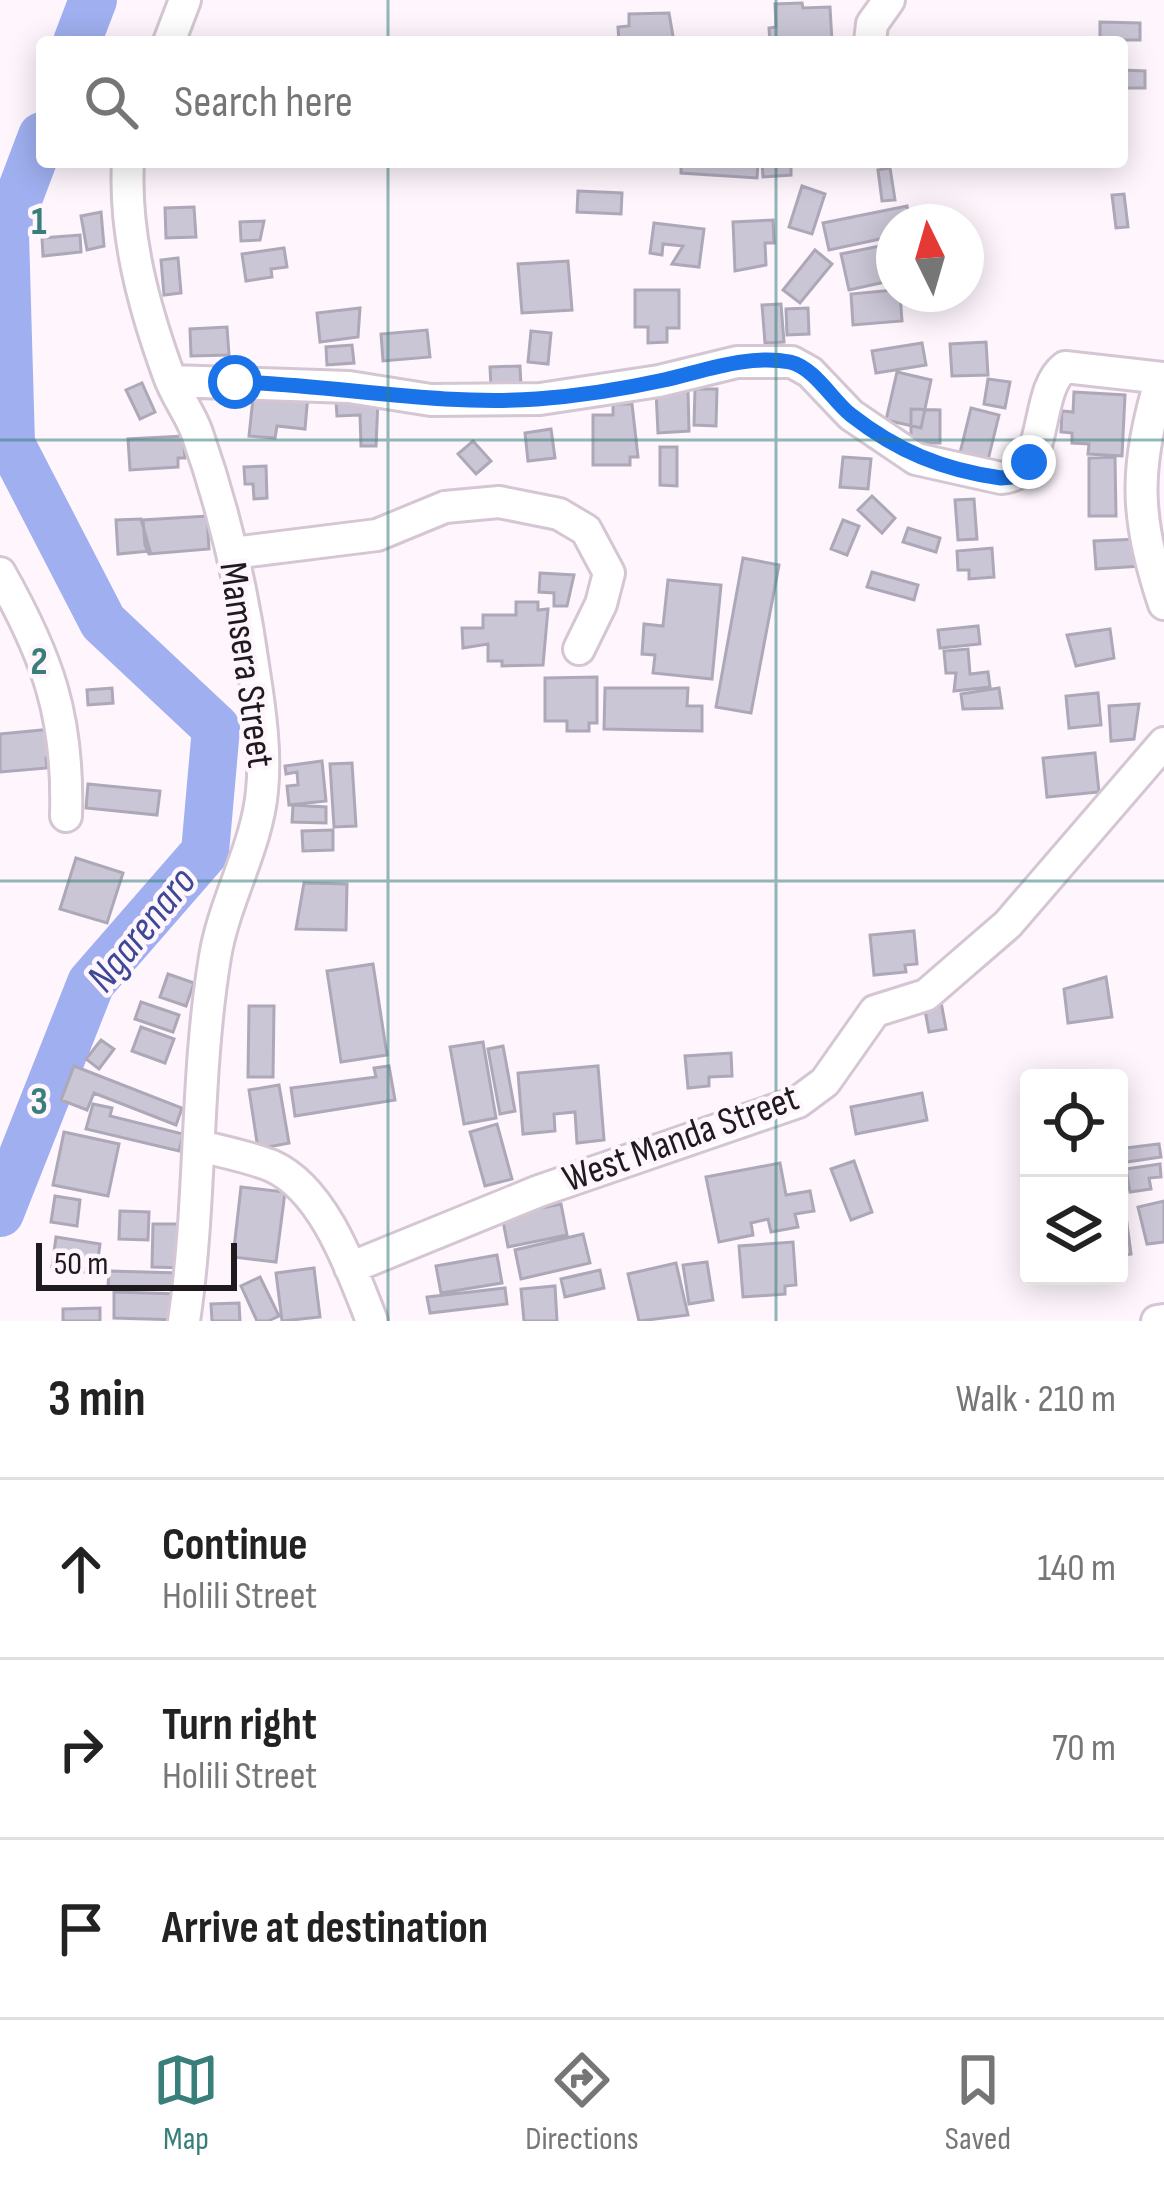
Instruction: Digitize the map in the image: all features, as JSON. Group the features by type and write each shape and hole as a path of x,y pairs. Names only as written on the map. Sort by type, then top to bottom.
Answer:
{"street":[{"path":"171,36 185,0"},
{"path":"871,36 872,24 890,0"},
{"name":"Mamsera Street","path":"128,168 134,254 171,381 196,429 232,554 255,675 262,793 215,955 184,1321"},
{"path":"171,381 350,387 431,400 540,399 659,381 737,362 792,362 810,372 850,415 916,459 1001,478 1012,477 1029,462 1052,382 1065,367 1162,378 1140,449 1139,489 1164,604"},
{"path":"232,554 376,535 445,507 469,503 499,502 560,514 586,530 608,573 602,604 579,649"},
{"path":"0,573 43,650 58,701 68,760 66,816"},
{"name":"West Manda Street","path":"350,1268 539,1191 798,1102 825,1082 874,1011 926,995 1008,925 1164,743"},
{"path":"200,1146 275,1167 296,1182 350,1268 372,1321"}],"building":[{"path":"775,4 830,7 832,36 770,36 769,28 776,27"},
{"path":"669,13 673,36 619,36 618,27 629,26 629,14"},
{"path":"1100,22 1140,23 1140,40 1100,36"},
{"path":"1128,70 1145,71 1145,88 1128,88"},
{"path":"681,168 758,168 757,178 681,173"},
{"path":"762,168 791,168 791,175 763,177"},
{"path":"890,168 895,200 882,201 878,170"},
{"path":"802,186 825,194 812,234 789,227"},
{"path":"578,191 622,193 621,214 577,212"},
{"path":"1124,194 1128,227 1116,228 1112,195"},
{"path":"194,207 196,237 166,238 165,208"},
{"path":"101,212 104,246 87,250 81,216"},
{"path":"876,212 876,240 829,250 823,223"},
{"path":"773,220 774,243 765,243 766,265 735,271 733,222"},
{"path":"264,221 260,240 241,241 240,222"},
{"path":"654,223 704,229 699,267 672,264 683,246 663,244 662,255 650,253"},
{"path":"80,235 81,252 43,256 42,238"},
{"path":"876,247 876,284 849,290 841,254"},
{"path":"284,248 287,267 271,269 272,277 246,281 242,254"},
{"path":"815,250 832,264 800,303 783,290"},
{"path":"178,258 181,293 164,295 161,260"},
{"path":"568,261 572,310 522,313 518,264"},
{"path":"635,290 679,290 679,328 667,328 667,342 648,343 648,327 635,327"},
{"path":"876,292 876,312 901,312 902,321 853,325 851,294"},
{"path":"781,304 784,342 765,343 762,305"},
{"path":"360,308 358,337 320,342 317,313"},
{"path":"808,308 809,334 787,335 786,309"},
{"path":"227,327 229,355 191,356 190,329"},
{"path":"427,330 430,357 383,361 381,334"},
{"path":"531,331 551,333 548,364 528,362"},
{"path":"986,342 988,375 952,376 950,344"},
{"path":"922,343 926,365 876,373 872,351"},
{"path":"352,345 354,363 327,365 326,347"},
{"path":"520,366 521,386 491,387 490,367"},
{"path":"897,372 931,380 921,428 886,420"},
{"path":"988,379 1010,382 1005,408 984,404"},
{"path":"142,383 155,412 140,419 126,390"},
{"path":"254,389 308,394 305,429 277,426 275,438 249,436"},
{"path":"695,389 717,389 716,426 694,425"},
{"path":"688,390 689,431 658,433 656,391"},
{"path":"1074,392 1125,395 1122,456 1088,454 1089,444 1072,443 1072,433 1061,432 1062,411 1073,412"},
{"path":"378,400 376,446 361,446 360,415 337,416 336,401"},
{"path":"613,404 632,404 638,457 630,457 630,465 593,465 593,415 613,415"},
{"path":"971,408 999,415 987,464 959,457"},
{"path":"911,409 940,410 940,443 911,443"},
{"path":"551,429 555,458 528,461 525,433"},
{"path":"183,436 185,458 178,458 178,467 130,470 128,439"},
{"path":"473,441 491,461 476,474 458,454"},
{"path":"660,447 677,447 677,486 660,485"},
{"path":"843,457 871,459 868,489 840,487"},
{"path":"1115,457 1116,516 1089,516 1089,458"},
{"path":"266,466 267,498 254,499 253,484 245,484 244,467"},
{"path":"872,496 895,518 882,533 858,510"},
{"path":"974,499 977,539 958,540 955,500"},
{"path":"207,516 209,549 149,554 143,520"},
{"path":"141,519 150,551 118,554 116,520"},
{"path":"843,520 859,526 847,555 831,549"},
{"path":"908,528 940,538 936,552 903,542"},
{"path":"1139,539 1141,566 1096,569 1094,541"},
{"path":"992,548 994,577 969,579 969,570 958,570 957,551"},
{"path":"743,558 779,565 751,713 716,707"},
{"path":"872,572 918,585 914,600 867,587"},
{"path":"540,573 574,575 567,606 554,606 554,593 539,592"},
{"path":"668,580 721,585 712,679 653,673 655,655 642,654 644,624 663,626"},
{"path":"516,602 538,602 538,610 548,609 543,665 502,666 502,661 488,661 488,644 463,648 462,628 483,628 483,615 516,615"},
{"path":"978,626 980,644 940,648 938,630"},
{"path":"1110,629 1114,658 1076,666 1067,635"},
{"path":"968,649 970,674 988,672 990,687 954,691 956,673 946,673 944,651"},
{"path":"597,677 597,723 589,723 589,731 567,731 567,721 545,721 545,678"},
{"path":"112,688 113,703 88,705 87,690"},
{"path":"605,688 688,688 687,706 702,706 702,731 604,729"},
{"path":"999,688 1002,708 963,709 961,694"},
{"path":"1098,693 1101,725 1069,728 1066,696"},
{"path":"1139,704 1134,739 1111,741 1109,706"},
{"path":"53,729 55,756 46,758 47,768 0,772 0,734"},
{"path":"1095,753 1099,792 1047,797 1043,758"},
{"path":"322,761 326,801 289,805 287,786 298,785 297,772 286,774 285,766"},
{"path":"352,763 356,826 334,827 330,764"},
{"path":"88,784 160,791 157,815 86,808"},
{"path":"293,805 326,807 326,823 292,822"},
{"path":"333,830 333,850 303,851 302,831"},
{"path":"76,858 123,873 107,923 60,909"},
{"path":"304,883 347,884 346,930 296,929"},
{"path":"914,931 917,964 905,965 906,972 874,975 870,935"},
{"path":"373,964 387,1055 341,1062 327,971"},
{"path":"168,974 194,983 186,1006 160,997"},
{"path":"1106,977 1112,1017 1068,1023 1064,989"},
{"path":"141,1002 179,1015 173,1032 135,1019"},
{"path":"941,1002 946,1029 929,1032 924,1005"},
{"path":"249,1006 274,1006 273,1077 248,1077"},
{"path":"141,1027 174,1039 165,1063 132,1051"},
{"path":"101,1040 114,1049 99,1069 86,1059"},
{"path":"483,1042 496,1118 464,1124 450,1047"},
{"path":"503,1046 515,1111 500,1114 488,1049"},
{"path":"731,1053 732,1076 709,1077 709,1086 688,1088 685,1056"},
{"path":"74,1066 182,1108 176,1125 94,1093 87,1110 61,1100"},
{"path":"389,1066 395,1100 295,1116 291,1088 376,1077 374,1068"},
{"path":"598,1066 604,1140 577,1143 575,1112 554,1114 555,1131 523,1134 518,1073"},
{"path":"279,1085 289,1143 258,1149 249,1090"},
{"path":"922,1093 927,1120 856,1134 851,1107"},
{"path":"93,1104 112,1108 110,1116 183,1134 179,1151 86,1129"},
{"path":"497,1124 512,1179 485,1186 470,1132"},
{"path":"64,1132 119,1144 108,1196 53,1185"},
{"path":"1159,1144 1161,1157 1128,1162 1128,1148"},
{"path":"854,1161 872,1212 851,1220 831,1169"},
{"path":"780,1163 786,1195 810,1191 814,1211 795,1214 798,1227 771,1232 768,1219 751,1223 753,1235 719,1242 706,1177"},
{"path":"1160,1164 1161,1177 1149,1178 1151,1189 1130,1192 1128,1169"},
{"path":"241,1187 285,1192 276,1262 233,1257"},
{"path":"55,1196 80,1200 77,1226 51,1222"},
{"path":"1164,1201 1164,1242 1147,1244 1138,1207"},
{"path":"561,1204 567,1235 508,1247 502,1216"},
{"path":"120,1211 149,1212 148,1240 119,1239"},
{"path":"153,1224 186,1224 185,1268 152,1267"},
{"path":"583,1234 590,1263 521,1279 515,1250"},
{"path":"56,1237 100,1244 96,1274 52,1267"},
{"path":"793,1242 796,1285 785,1286 785,1294 743,1297 739,1246"},
{"path":"497,1255 502,1283 441,1293 436,1266"},
{"path":"707,1262 713,1300 689,1304 683,1265"},
{"path":"676,1263 688,1315 639,1321 628,1274"},
{"path":"314,1268 320,1317 282,1321 276,1273"},
{"path":"600,1270 604,1288 565,1297 561,1279"},
{"path":"109,1271 179,1273 178,1289 108,1287"},
{"path":"260,1277 279,1316 268,1321 257,1321 241,1286"},
{"path":"555,1286 557,1321 524,1321 521,1289"},
{"path":"505,1288 507,1304 430,1313 427,1297"},
{"path":"114,1292 180,1294 180,1320 114,1318"},
{"path":"239,1303 240,1321 212,1321 211,1304"},
{"path":"100,1308 100,1321 63,1321 63,1309"}],"waterway":[{"name":"Ngarenaro","path":"79,36 93,0"},
{"name":"Ngarenaro","path":"0,1213 91,983 205,852 216,728 103,622 11,444 5,234 36,152"}],"route":[{"path":"235,382 350,387 431,400 540,399 659,381 737,362 792,362 810,372 850,415 916,459 1001,478 1012,477 1029,462"}]}
